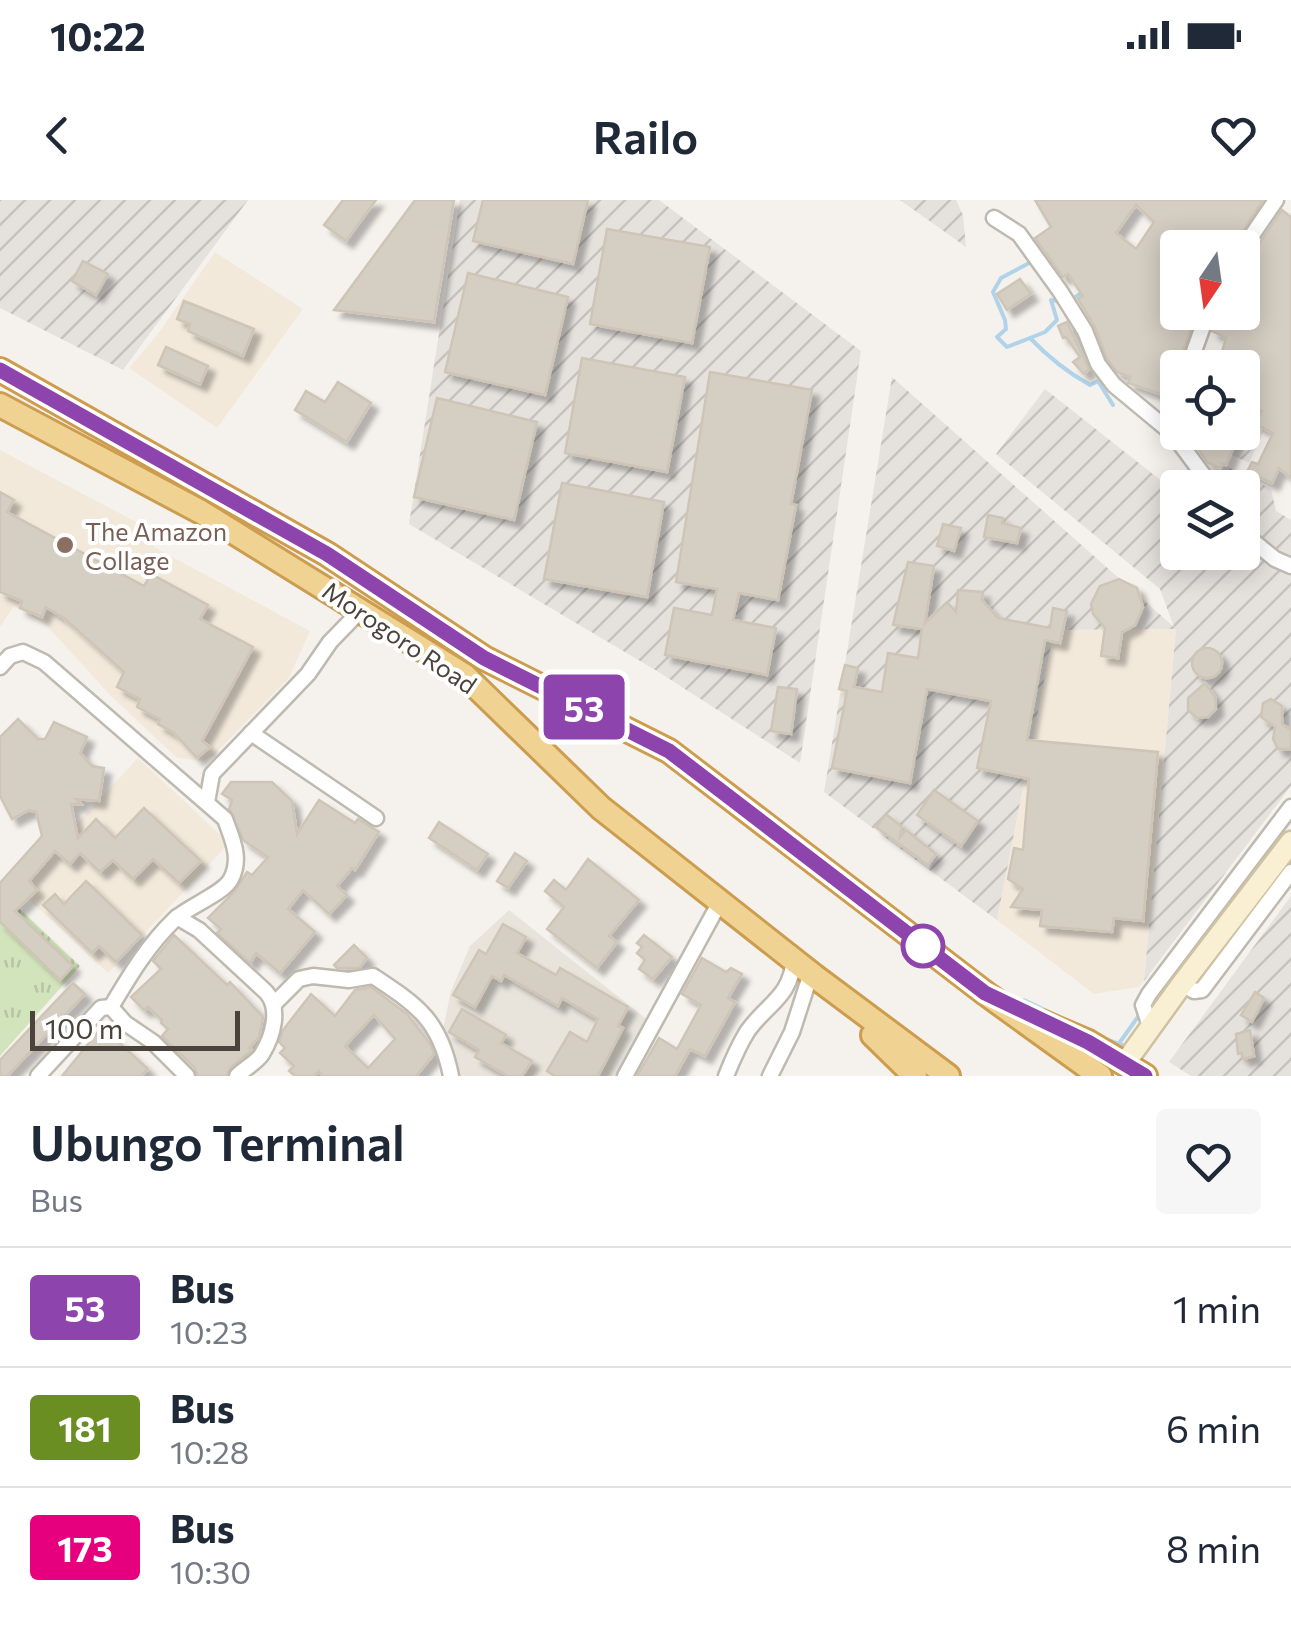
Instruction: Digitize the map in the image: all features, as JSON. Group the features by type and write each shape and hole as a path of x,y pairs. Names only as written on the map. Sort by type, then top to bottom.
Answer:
{"highway":[{"name":"Morogoro Road","path":"0,370 327,554 484,658 669,751 1100,1076"},
{"name":"Morogoro Road","path":"0,405 202,512 464,675 601,808 948,1076"},
{"path":"806,969 915,1076"},
{"path":"985,993 1135,1069"}],"main road":[{"path":"1135,1069 1151,1029 1291,842"}],"street":[{"path":"1256,230 1276,200"},
{"path":"994,218 1020,234 1085,330 1098,364 1114,385 1160,422"},
{"path":"1183,450 1199,470"},
{"path":"1260,547 1291,566"},
{"path":"207,802 212,774 308,674 330,642 362,609"},
{"path":"0,668 16,653 34,654 207,802 225,820 238,854 224,888 177,917 139,959 111,1007"},
{"path":"251,733 376,818"},
{"path":"1151,1029 1143,1004 1291,807"},
{"path":"1182,984 1194,992 1202,990 1291,872"},
{"path":"625,1076 721,900"},
{"path":"177,917 200,930 274,1004 275,1018 261,1057 237,1076"},
{"path":"726,1076 749,1029 785,991 793,976 806,969"},
{"path":"770,1076 792,1032 806,969"},
{"path":"274,1004 299,979 313,976 349,980 373,976 421,1010 445,1045 450,1076"},
{"path":"38,1076 101,1008 111,1007"},
{"path":"111,1007 124,1023 154,1042 188,1076"}],"shaded area":[{"path":"0,200 248,200 123,370 0,308"},
{"path":"460,200 659,200 861,351 800,763 657,671 409,524"},
{"path":"900,200 956,200 963,215 966,247"},
{"path":"215,252 303,309 217,428 129,368"},
{"path":"1290,373 1260,439 1260,390"},
{"path":"892,377 1174,627 1160,589 996,454 1045,389 1160,480 1160,570 1260,570 1260,483 1271,489 1276,511 1291,520 1291,786 1144,981 1176,629 1054,630 997,920 824,792"},
{"path":"0,450 159,534 154,547 310,631 289,678 212,757 203,761 177,758 111,696 46,625 14,606 0,627"},
{"path":"1222,450 1255,450 1249,463"},
{"path":"1202,459 1210,470 1194,470"},
{"path":"1176,629 1144,981 1139,987 1094,994 997,920 1054,630"},
{"path":"138,758 229,843 108,973 17,888"},
{"path":"1291,896 1291,1076 1191,1076 1169,1062"},
{"path":"509,910 654,1025 628,1076 455,1076 443,1029 451,991 470,946"}],"green space":[{"path":"0,890 80,966 0,1056"}],"building":[{"path":"343,200 376,200 346,241 324,225"},
{"path":"415,200 454,200 434,322 334,310"},
{"path":"483,200 588,200 573,264 473,241"},
{"path":"1035,200 1263,200 1244,230 1160,230 1160,330 1191,330 1183,350 1160,350 1160,394 1128,383 1130,377 1117,372 1078,299 1083,296 1068,274 1063,277 1035,238 1051,227","holes":["1136,205 1154,222 1136,249 1116,233"]},
{"path":"1282,210 1291,217 1291,478 1279,468 1272,483 1260,478 1260,470 1248,470 1252,462 1258,464 1273,433 1260,426 1260,350 1223,350 1226,338 1212,331 1260,330 1260,243"},
{"path":"607,229 710,247 692,343 590,324"},
{"path":"83,261 108,274 96,295 72,281"},
{"path":"468,273 568,297 545,395 445,372"},
{"path":"1020,279 1031,294 1007,310 997,294"},
{"path":"184,301 254,329 243,356 188,331 190,324 177,319"},
{"path":"1067,322 1089,369 1084,374 1073,362 1080,357 1058,326"},
{"path":"166,347 208,366 200,384 158,365"},
{"path":"582,358 685,377 667,472 565,453"},
{"path":"710,372 812,390 778,600 739,593 733,620 776,628 767,675 665,655 674,608 712,615 717,589 676,582"},
{"path":"338,382 371,403 347,442 295,410 306,391 325,402"},
{"path":"437,398 537,422 514,520 414,497"},
{"path":"1199,450 1232,450 1226,465 1220,468 1208,463"},
{"path":"562,483 664,502 647,597 544,579"},
{"path":"0,492 14,500 7,512 144,586 151,574 208,605 200,619 253,647 202,741 210,747 197,758 174,733 158,724 160,719 137,707 140,699 117,687 124,672 64,618 46,607 42,617 20,608 22,601 0,592"},
{"path":"988,515 1021,528 1017,543 984,537"},
{"path":"943,524 961,528 954,551 937,546"},
{"path":"908,562 934,566 925,623 947,602 956,612 958,590 983,592 982,600 998,618 1050,628 1053,608 1067,611 1060,643 1045,640 1027,740 1158,752 1143,921 1114,918 1112,932 1040,926 1042,910 1011,907 1023,889 1008,879 1014,848 1023,850 1029,779 977,768 991,701 927,689 910,783 832,768 847,691 839,689 845,665 858,668 854,687 882,692 888,653 918,658 922,629 893,625"},
{"path":"1119,579 1137,588 1143,607 1135,625 1122,632 1118,658 1101,656 1105,628 1093,614 1091,604 1100,586"},
{"path":"1207,648 1221,657 1222,663 1213,677 1207,678 1193,669 1192,663 1201,649"},
{"path":"1205,683 1215,697 1216,709 1208,717 1197,718 1188,710 1188,698"},
{"path":"778,687 797,689 791,734 771,731"},
{"path":"1271,699 1282,706 1282,724 1291,730 1291,749 1278,749 1273,739 1275,727 1261,717 1263,703"},
{"path":"18,719 38,739 45,739 54,722 87,737 80,753 92,766 104,768 99,801 76,799 81,804 71,804 78,838 96,819 115,838 144,808 201,861 179,883 153,859 133,879 113,860 100,872 80,853 70,864 55,851 29,881 37,890 15,911 73,966 60,980 0,922 0,883 42,836 36,812 29,810 12,819 0,796 0,737"},
{"path":"231,782 272,782 292,801 297,834 319,800 355,823 358,819 379,832 355,870 352,868 337,886 347,895 329,914 303,890 288,909 315,932 280,973 256,953 250,963 217,933 221,929 208,918 235,891 247,872 252,875 268,857 244,841 229,809 232,800 222,794"},
{"path":"934,790 978,821 961,846 917,815"},
{"path":"886,814 902,827 900,837 906,830 936,854 928,865 876,827"},
{"path":"439,822 488,854 477,870 429,838"},
{"path":"515,853 527,861 508,888 497,881"},
{"path":"588,859 639,900 609,936 617,942 597,968 547,929 564,907 545,891 554,880 566,890"},
{"path":"86,881 142,935 116,962 99,946 92,953 43,905 55,894 64,904"},
{"path":"503,924 526,937 517,953 556,975 560,968 628,1007 618,1026 623,1028 598,1076 555,1076 547,1071 570,1032 587,1042 598,1019 562,998 558,1006 504,975 501,981 492,976 475,1007 453,995 479,950 486,954"},
{"path":"174,935 227,985 230,982 263,1017 259,1037 249,1048 252,1050 230,1068 227,1076 197,1076 195,1068 162,1036 168,1029 162,1020 131,997 161,969 153,961"},
{"path":"644,935 672,957 653,979 639,969 645,960 637,953 642,947 637,943"},
{"path":"354,945 367,958 359,968 337,968 334,965"},
{"path":"702,958 726,972 731,968 742,974 728,998 735,1002 705,1056 690,1049 675,1076 637,1076 659,1038 677,1049 701,1005 682,994"},
{"path":"73,983 85,994 7,1076 0,1076 0,1060"},
{"path":"371,987 407,1014 431,1045 434,1054 416,1076 322,1076 319,1071 314,1076 295,1076 289,1071 294,1066 280,1053 285,1048 279,1042 283,1030 311,994 335,1016 355,990","holes":["374,1015 395,1039 368,1068 345,1046"]},
{"path":"1255,992 1264,998 1252,1022 1241,1015"},
{"path":"462,1009 506,1035 501,1043 532,1061 522,1076 508,1076 475,1057 479,1050 449,1032"},
{"path":"102,1027 148,1069 141,1076 62,1076"},
{"path":"1250,1030 1254,1056 1243,1059 1242,1053 1238,1054 1236,1034"}],"waterway":[{"path":"1030,338 1007,347 997,337 1006,329 993,292 1001,278 1033,261"},
{"path":"1074,298 1083,292"},
{"path":"1058,301 1051,300 1057,320 1045,332 1030,338 1082,380 1090,385 1098,381 1113,405"},
{"path":"1024,1000 1076,1025"},
{"path":"1120,1042 1140,1014"},
{"path":"1102,1038 1128,1047"}],"bus line":[{"name":"53","path":"0,370 327,554 484,658 669,751 985,993 1088,1042 1145,1076"}],"place":[{"name":"The Amazon Collage","path":"65,545"}]}
